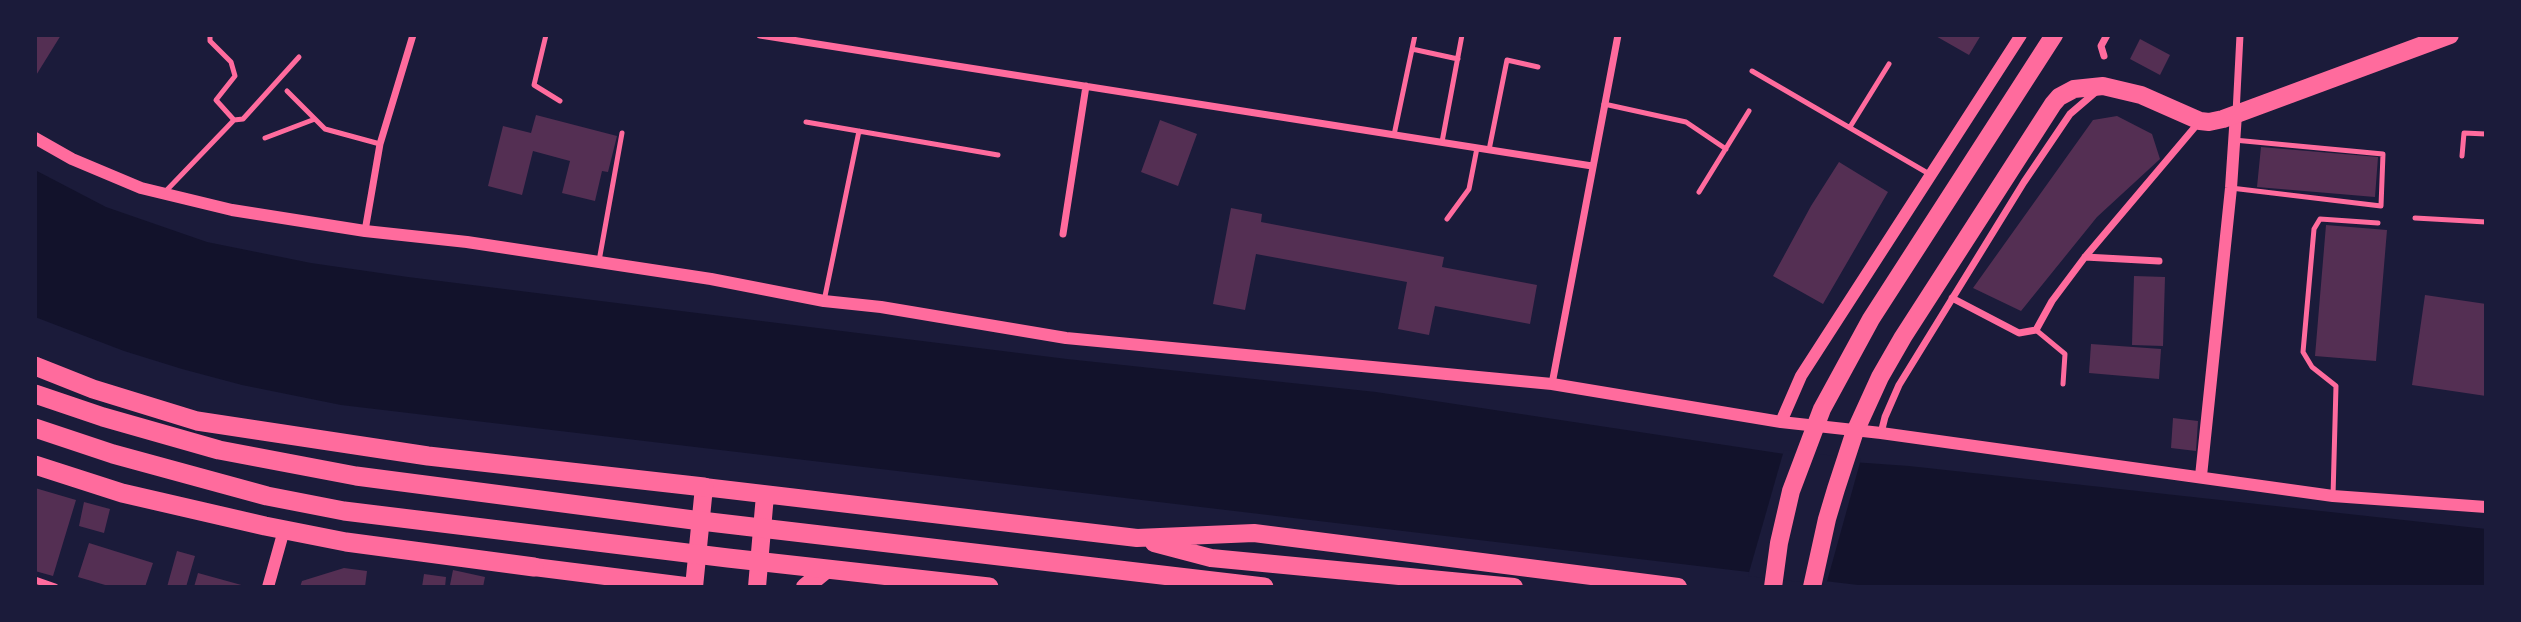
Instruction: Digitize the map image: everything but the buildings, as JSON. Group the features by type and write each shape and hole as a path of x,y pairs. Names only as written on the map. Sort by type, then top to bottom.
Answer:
{"highway":[{"path":"35,366 93,389 197,421 428,456 704,487"},
{"path":"35,394 219,450 356,476 701,521 1264,587"},
{"path":"35,428 113,454 267,496 318,506 698,555 989,587"},
{"path":"35,465 122,493 284,530 346,542 534,567"}],"main road":[{"path":"1812,587 1836,489 1854,434 1880,377 2053,104 2074,89 2103,86 2141,95 2200,121 2223,119 2451,35"},
{"path":"1772,586 1791,491 1822,409 1871,319 2049,42"},
{"path":"534,567 694,587 704,487 1137,538 1211,558 1514,587"},
{"path":"757,587 765,495"},
{"path":"1137,538 1254,533 1678,587"},
{"path":"804,587 827,569"},
{"path":"612,576 629,587"}],"street":[{"path":"365,231 380,144 413,35"},
{"path":"760,35 1592,166"},
{"path":"1552,384 1618,35"},
{"path":"1781,422 1801,376 2021,35"},
{"path":"2104,56 2101,46 2108,35"},
{"path":"2201,476 2231,188 2240,35"},
{"path":"1063,234 1086,86"},
{"path":"1881,433 1899,385 1952,298 2070,114 2103,86"},
{"path":"1952,298 2019,333 2036,330 2052,301 2085,257 2200,121"},
{"path":"35,138 72,159 141,188 232,210 712,279 824,301 881,307 1066,338 1552,384 1781,422 1881,433 2333,496 2486,507"},
{"path":"2085,257 2159,261"},
{"path":"268,587 284,530"},
{"path":"35,580 55,587"}],"lane":[{"path":"210,35 210,41 231,62 235,76 216,100 234,120"},
{"path":"546,35 534,85 560,102"},
{"path":"1394,135 1415,35"},
{"path":"1442,142 1462,35"},
{"path":"1412,49 1458,60"},
{"path":"164,193 234,120 243,119 299,57"},
{"path":"1489,149 1507,60 1538,67"},
{"path":"1850,127 1889,64"},
{"path":"1752,71 1931,175"},
{"path":"287,91 325,129 380,144"},
{"path":"1604,104 1686,122 1726,149"},
{"path":"1699,192 1749,111"},
{"path":"265,138 315,119"},
{"path":"806,122 998,155"},
{"path":"824,301 859,131"},
{"path":"599,262 622,133"},
{"path":"2462,156 2464,133 2486,134"},
{"path":"2231,188 2381,206 2384,154 2234,140"},
{"path":"1447,219 1469,189 1477,148"},
{"path":"2415,218 2486,222"},
{"path":"2333,496 2336,386 2312,366 2303,352 2314,229 2320,219 2378,223"},
{"path":"2036,330 2065,354 2063,384"}],"shaded area":[{"path":"35,170 106,207 207,242 311,263 1067,359 1376,392 1824,460 1909,466 2486,529 2486,587 1875,587 341,405 242,385 182,369 124,351 35,317"}],"pier":[{"path":"1784,450 1861,459 1826,585 1748,576"}]}
